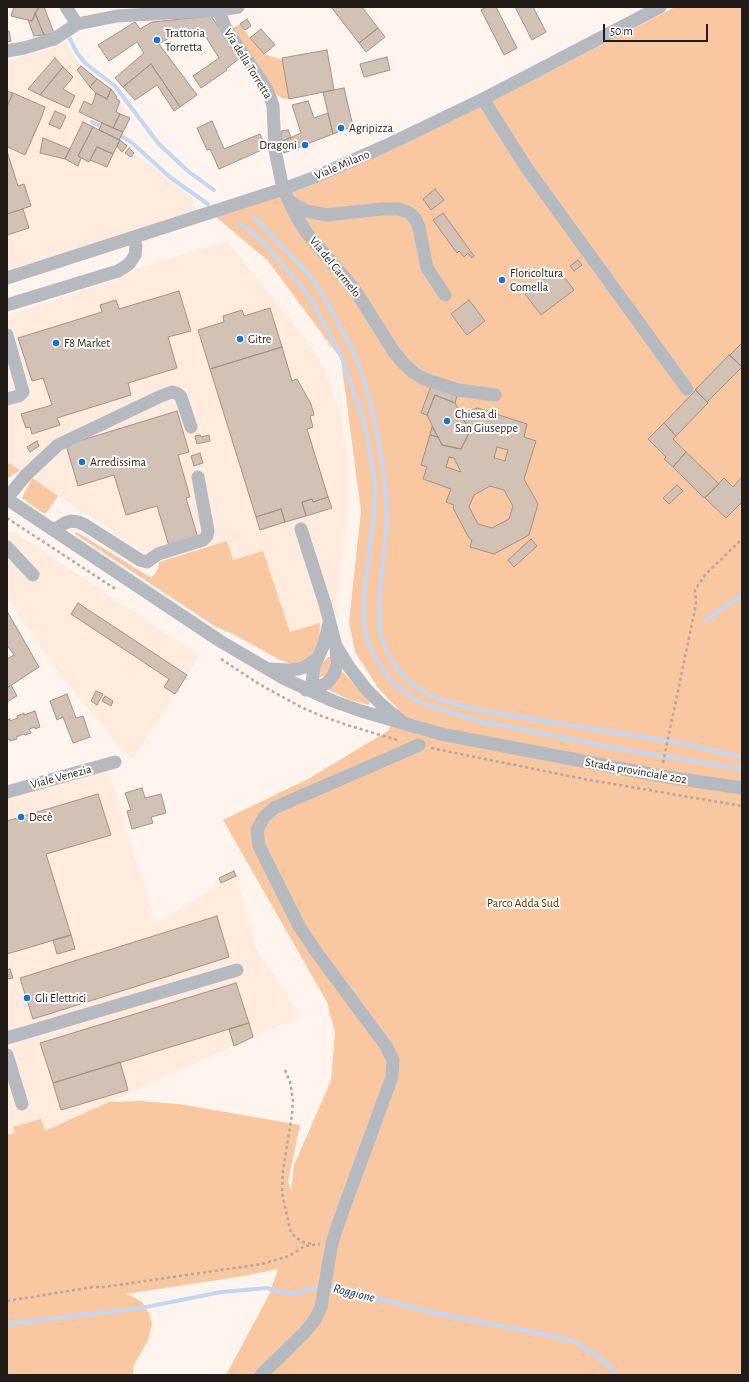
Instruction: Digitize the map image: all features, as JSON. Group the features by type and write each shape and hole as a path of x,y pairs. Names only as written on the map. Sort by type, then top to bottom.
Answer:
{"street":[{"path":"66,7 77,24"},
{"path":"7,51 24,48 54,39 77,24 118,12 221,10 238,7"},
{"name":"Viale Milano","path":"7,278 284,188 347,163 483,99 660,7"},
{"name":"Via della Torretta","path":"221,10 221,17 226,29 266,88 270,97 273,106 275,150 284,188"},
{"path":"483,99 526,167 687,390"},
{"name":"Via del Carmelo","path":"284,188 296,216 306,232 354,290 372,315 389,344 404,364 424,379 458,390 495,395"},
{"path":"291,202 306,211 327,216 381,209 398,209 411,214 419,227 427,268 445,295"},
{"path":"7,305 118,271 129,264 135,255 136,246 133,238"},
{"path":"7,335 23,392 19,396 7,399"},
{"path":"7,499 26,475 58,445 161,396 172,392 181,397 191,427"},
{"path":"55,529 71,521 78,522 140,560 147,562 158,554 203,540 207,536 208,531 198,477"},
{"name":"Strada provinciale 202","path":"7,499 55,529 220,641 264,668 312,691 361,711 441,734 661,776 742,788"},
{"path":"301,529 325,604 336,646 337,664 334,674 327,683 312,691 312,676 317,659 324,644 329,623"},
{"path":"7,547 33,575"},
{"path":"336,646 349,667 373,697 406,724"},
{"path":"264,668 289,670 298,669 305,667 317,659"},
{"path":"261,1375 304,1334 315,1320 320,1307 332,1243 392,1078 393,1060 386,1046 299,926 259,846 257,830 264,817 274,808 419,745"},
{"name":"Viale Venezia","path":"7,792 115,762"},
{"path":"7,1038 237,970"},
{"path":"7,1055 22,1104"}],"path":[{"path":"663,766 696,604 695,590 704,574 742,539"},
{"path":"419,745 445,752 584,780 742,806"},
{"path":"285,1070 290,1082 294,1100 283,1170 282,1192 291,1232 295,1237 303,1242 316,1244"},
{"path":"7,1301 93,1287 104,1287 262,1264 289,1256 305,1246 332,1243"}],"shaded area":[{"path":"66,41 81,66 111,89 130,118 119,140 192,197 198,216 7,276 7,60 47,50"},
{"path":"227,241 308,342 321,362 338,407 343,428 349,473 349,497 336,605 339,617 290,632 263,551 233,560 227,541 159,562 7,462 7,315 111,281 140,268"},
{"path":"7,532 16,533 199,656 133,759 123,750 57,671 7,597"},
{"path":"107,766 156,925 221,883 236,876 256,949 300,1016 45,1131 41,1119 14,1127 15,1133 7,1135 7,794"}],"green space":[{"name":"Parco Adda Sud","path":"675,7 742,7 742,1375 226,1375 269,1295 278,1269 244,1276 126,1294 142,1302 149,1313 152,1324 148,1340 133,1367 133,1375 7,1375 7,1135 15,1133 13,1127 41,1119 45,1131 109,1102 139,1101 179,1104 300,1125 288,1181 291,1190 294,1165 331,1081 335,1033 327,1002 223,820 308,779 388,731 398,709 379,689 355,652 349,622 361,511 341,359 268,261 216,217 313,185 362,163 483,106"},
{"path":"240,24 264,54 283,60 289,99 282,98 277,95 237,38 232,28"},
{"path":"7,462 20,470 7,479"},
{"path":"32,478 58,496 46,513 43,513 22,498"},
{"path":"76,532 150,577 153,576 158,569 159,562 227,541 233,560 263,551 290,632 320,623 317,649 309,659 292,664 280,660 235,635 216,627 75,534"},
{"path":"328,657 331,659 329,670 324,676 319,678 320,669 323,662"},
{"path":"342,671 370,702 369,705 350,700 329,690"}],"building":[{"path":"14,7 39,7 32,21 11,16"},
{"path":"39,7 44,7 54,33 44,35 35,13"},
{"path":"331,7 362,7 378,28 359,43"},
{"path":"487,7 496,7 517,48 504,55 481,10"},
{"path":"515,7 533,7 546,32 532,40"},
{"path":"35,13 44,35 34,36 28,20 32,21"},
{"path":"211,16 240,58 226,69 227,70 201,88 193,76 219,58 204,34 169,38 159,44 197,95 180,107 151,64 123,87 115,78 144,53 137,42 109,61 98,45 135,22 140,29 152,22"},
{"path":"247,19 251,26 245,30 240,24"},
{"path":"378,28 385,37 366,52 359,43"},
{"path":"261,29 275,45 264,54 250,38"},
{"path":"7,31 9,31 11,41 7,42"},
{"path":"327,50 334,90 289,99 282,58"},
{"path":"387,57 390,70 364,77 360,64"},
{"path":"55,58 63,67 40,95 28,89"},
{"path":"151,64 180,107 174,111 157,85 135,100 123,87"},
{"path":"81,66 97,79 90,87 77,70"},
{"path":"63,67 73,77 63,89 75,96 69,108 40,95"},
{"path":"97,79 111,89 107,99 96,93 90,87"},
{"path":"344,88 353,126 333,134 323,92"},
{"path":"111,89 117,97 116,99 120,101 116,112 120,114 113,128 79,112 84,101 92,105 96,93 107,99"},
{"path":"7,91 13,93 7,106"},
{"path":"13,93 45,107 25,155 8,147 7,150 7,106"},
{"path":"308,101 314,118 328,113 333,134 284,153 281,142 301,133 292,105"},
{"path":"55,111 66,116 60,129 49,124"},
{"path":"120,114 130,118 123,132 113,128"},
{"path":"212,121 224,149 260,134 266,148 219,169 210,149 207,150 197,128"},
{"path":"83,122 93,127 78,156 81,158 78,166 65,159"},
{"path":"102,123 123,132 119,140 99,130"},
{"path":"93,127 120,140 113,154 97,147 89,162 78,156"},
{"path":"288,130 291,137 281,142 281,131"},
{"path":"43,138 70,149 65,159 40,153"},
{"path":"120,140 127,146 122,152 117,146"},
{"path":"97,147 113,154 107,167 90,160"},
{"path":"129,148 134,153 131,157 125,153"},
{"path":"7,151 18,186 24,184 31,206 7,214"},
{"path":"435,189 444,200 431,210 423,199"},
{"path":"23,209 29,228 7,235 7,214"},
{"path":"443,213 474,256 472,258 468,253 464,257 459,251 457,253 433,220"},
{"path":"578,260 582,265 574,271 570,266"},
{"path":"558,269 574,290 541,315 525,294"},
{"path":"179,291 191,331 168,337 177,368 128,383 131,395 57,418 60,425 32,434 30,427 26,428 21,414 52,405 43,378 32,381 18,338 102,312 100,305 116,300 119,309"},
{"path":"469,300 485,321 467,335 451,314"},
{"path":"270,308 282,347 210,369 198,330 224,322 223,316 242,310 244,316"},
{"path":"742,343 742,367 730,355"},
{"path":"282,347 292,381 297,379 311,404 314,415 310,416 313,427 307,429 328,497 313,502 312,499 302,502 306,516 285,522 281,509 256,517 210,369"},
{"path":"729,355 742,367 707,402 695,390"},
{"path":"431,386 457,396 455,403 435,395 427,415 421,413"},
{"path":"696,390 708,403 676,436 664,423"},
{"name":"Chiesa di San Giuseppe","path":"435,395 455,403 470,431 461,449 442,445 427,415"},
{"path":"477,408 527,424 524,437 536,441 524,479 538,504 529,535 494,554 470,547 472,540 469,538 453,508 454,505 446,502 451,489 423,479 427,467 421,465 430,435 438,437 442,445 461,449 470,431 461,415","holes":["497,447 508,450 505,461 494,458","449,457 454,458 461,472 446,467","490,486 504,490 513,506 509,519 492,528 478,524 469,507 474,495"]},
{"path":"177,411 189,452 178,455 190,497 186,498 198,538 169,546 157,506 126,515 114,475 78,486 66,445"},
{"path":"664,423 676,436 673,439 686,452 673,467 664,459 666,457 648,439"},
{"path":"432,427 438,437 430,435"},
{"path":"200,435 201,437 209,435 210,441 197,444 195,436"},
{"path":"37,441 39,446 30,452 27,447"},
{"path":"686,452 719,484 704,498 673,467"},
{"path":"200,453 203,463 194,466 191,456"},
{"path":"742,477 742,502 726,518 705,498 724,478 733,487"},
{"path":"677,485 683,491 669,504 663,498"},
{"path":"328,497 332,508 306,516 302,502 312,499 313,502"},
{"path":"281,509 285,522 260,530 256,517"},
{"path":"531,539 537,546 514,567 508,560"},
{"path":"78,603 187,675 175,694 164,687 169,679 71,614"},
{"path":"7,611 39,667 7,688 7,659 14,655 7,645"},
{"path":"11,685 17,696 7,702 7,688"},
{"path":"96,691 103,694 97,705 91,701"},
{"path":"67,694 76,718 83,716 90,737 73,743 63,717 57,720 50,701"},
{"path":"105,696 113,701 111,706 102,701"},
{"path":"35,711 40,727 29,729 31,733 16,737 17,739 10,741 10,739 7,740 7,720 10,719 10,721 18,718 17,716 24,713 24,715"},
{"path":"142,788 145,798 161,794 166,813 151,817 153,823 132,829 127,811 131,810 125,793"},
{"path":"98,794 111,835 46,854 71,935 7,954 7,821"},
{"path":"234,871 236,876 221,883 219,878"},
{"path":"217,916 229,957 33,1019 20,978"},
{"path":"71,935 75,949 57,954 53,940"},
{"path":"10,969 13,978 7,979 7,970"},
{"path":"236,983 249,1023 53,1083 40,1043"},
{"path":"249,1023 253,1037 234,1046 229,1029"},
{"path":"120,1062 128,1090 61,1110 53,1083"}],"waterway":[{"path":"70,39 77,53 86,64 115,86 158,143 189,172 214,190"},
{"path":"92,122 100,126"},
{"path":"121,136 131,142 171,178 208,204"},
{"path":"254,217 310,276 321,292 353,351 363,377 375,421 385,481 387,524 379,600 380,633 390,659 400,672 413,685 441,700 488,712 679,743 742,757"},
{"path":"239,223 263,242 310,298 340,353 364,421 375,482 374,515 365,584 364,624 367,640 374,655 390,680 412,698 427,705 479,721 625,750 742,769"},
{"path":"706,620 742,595"},
{"name":"Roggione","path":"7,1324 141,1308 221,1292 267,1288 284,1293 296,1293 328,1286 435,1313 575,1342 598,1356 617,1375"}],"place":[{"name":"Trattoria Torretta","path":"157,40"},
{"name":"Agripizza","path":"341,128"},
{"name":"Dragoni","path":"305,145"},
{"name":"Floricoltura Comella","path":"502,280"},
{"name":"Gitre","path":"240,339"},
{"name":"F8 Market","path":"56,343"},
{"name":"Chiesa di San Giuseppe","path":"447,421"},
{"name":"Arredissima","path":"82,462"},
{"name":"Decè","path":"21,817"},
{"name":"Gli Elettrici","path":"27,998"}]}
